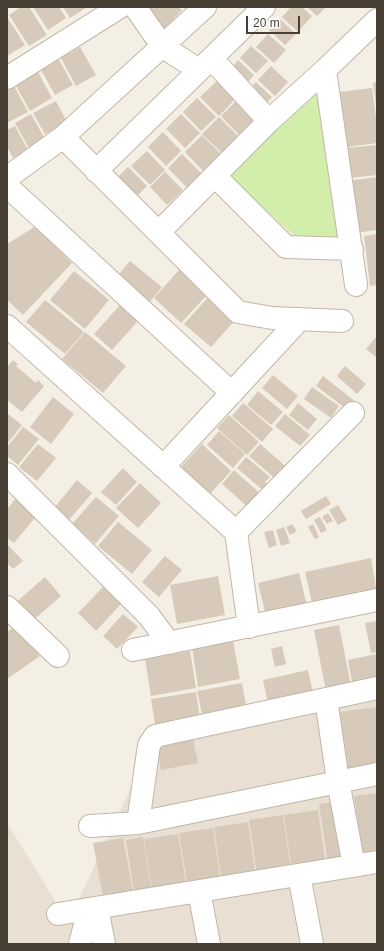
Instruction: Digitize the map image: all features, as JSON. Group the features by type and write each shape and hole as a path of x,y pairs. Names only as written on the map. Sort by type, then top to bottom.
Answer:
{"street":[{"path":"7,78 120,7"},
{"path":"135,7 163,46 205,64 269,121"},
{"path":"7,178 63,137 205,7"},
{"path":"96,171 264,7"},
{"path":"159,232 269,121 377,20"},
{"path":"325,70 356,285"},
{"path":"63,137 238,312 255,316 342,321"},
{"path":"215,176 286,248 352,249"},
{"path":"7,186 232,393"},
{"path":"163,467 300,319"},
{"path":"11,338 163,467 236,532 249,627"},
{"path":"236,532 353,413"},
{"path":"7,474 149,616 169,643"},
{"path":"133,650 377,600"},
{"path":"7,607 58,656"},
{"path":"138,823 149,745 155,736 377,688"},
{"path":"326,699 338,781 354,866"},
{"path":"90,826 138,823 377,774"},
{"path":"58,914 377,862"},
{"path":"299,875 312,944"},
{"path":"199,891 209,944"},
{"path":"80,944 93,908"},
{"path":"93,908 104,944"}],"shaded area":[{"path":"377,690 377,944 7,944 7,823 67,920 71,916 155,736"}],"green space":[{"path":"319,87 341,239 301,242 230,177"}],"building":[{"path":"21,7 29,7 47,35 29,46 9,15"},
{"path":"33,7 59,7 66,18 48,30"},
{"path":"63,7 85,7 86,8 70,18"},
{"path":"142,7 178,7 182,10 163,30"},
{"path":"291,7 302,7 312,16 298,32 282,17"},
{"path":"307,7 326,7 317,16"},
{"path":"7,17 25,45 7,56"},
{"path":"280,19 296,34 285,45 269,30"},
{"path":"268,34 286,50 274,63 256,47"},
{"path":"251,46 268,61 256,73 240,58"},
{"path":"80,47 96,75 76,86 61,58"},
{"path":"58,58 73,85 55,95 40,68"},
{"path":"238,60 254,75 246,84 230,69"},
{"path":"271,66 288,82 275,96 258,80"},
{"path":"38,72 52,98 30,111 15,84"},
{"path":"218,80 236,98 219,116 200,97"},
{"path":"256,82 272,97 266,104 249,89"},
{"path":"377,82 377,104 376,105 373,83"},
{"path":"13,84 28,112 7,123 7,87"},
{"path":"372,88 377,125 377,143 348,147 340,92"},
{"path":"197,98 216,117 201,131 183,112"},
{"path":"238,99 258,120 241,137 221,116"},
{"path":"56,101 67,122 45,134 33,113"},
{"path":"31,114 45,139 29,148 15,123"},
{"path":"181,114 200,133 185,148 166,129"},
{"path":"219,117 239,137 223,154 202,134"},
{"path":"15,126 28,150 13,158 7,147 7,130"},
{"path":"163,132 181,151 166,166 148,147"},
{"path":"202,135 222,155 205,173 185,152"},
{"path":"377,145 377,175 350,178 347,148"},
{"path":"147,151 165,170 150,185 131,166"},
{"path":"182,154 202,174 187,188 168,168"},
{"path":"128,167 147,186 135,198 116,179"},
{"path":"165,172 183,190 167,205 150,187"},
{"path":"377,177 377,230 354,233 347,181"},
{"path":"36,226 72,263 23,315 7,300 7,244"},
{"path":"377,234 377,285 370,286 364,236"},
{"path":"130,261 162,287 147,305 115,279"},
{"path":"179,270 207,295 181,323 154,298"},
{"path":"74,271 109,300 85,329 50,300"},
{"path":"211,294 238,317 211,347 184,324"},
{"path":"45,300 84,332 65,354 26,322"},
{"path":"120,305 138,321 112,350 94,334"},
{"path":"85,332 126,366 103,393 62,359"},
{"path":"376,337 377,338 377,358 366,349"},
{"path":"13,360 18,364 16,366 36,383 38,380 44,386 22,412 7,400 7,367"},
{"path":"345,366 366,384 357,394 337,376"},
{"path":"273,375 298,396 287,409 262,388"},
{"path":"323,376 356,402 349,411 316,386"},
{"path":"312,387 339,406 331,418 304,399"},
{"path":"258,391 283,412 271,425 247,405"},
{"path":"53,397 74,414 51,444 30,427"},
{"path":"243,403 273,429 262,442 232,416"},
{"path":"298,403 317,419 308,430 289,415"},
{"path":"7,413 22,425 7,444"},
{"path":"285,414 310,435 300,446 275,426"},
{"path":"229,415 259,442 247,455 217,428"},
{"path":"23,427 39,439 18,465 7,456 7,447"},
{"path":"219,431 245,454 233,468 207,445"},
{"path":"38,444 56,458 37,481 19,467"},
{"path":"202,444 231,471 208,496 178,470"},
{"path":"260,444 290,470 279,482 249,456"},
{"path":"246,457 270,477 265,482 271,487 266,493 237,468"},
{"path":"123,468 137,482 116,505 101,492"},
{"path":"234,470 264,497 251,510 222,484"},
{"path":"77,480 92,493 69,520 54,508"},
{"path":"140,483 161,503 138,528 116,508"},
{"path":"326,496 331,504 306,519 301,511"},
{"path":"17,497 38,514 14,543 7,538 7,509"},
{"path":"96,497 119,516 95,544 72,524"},
{"path":"338,505 347,520 338,525 329,510"},
{"path":"328,513 333,521 327,524 322,517"},
{"path":"320,517 327,530 321,533 314,520"},
{"path":"118,522 152,550 132,574 98,546"},
{"path":"292,524 297,531 290,535 286,527"},
{"path":"313,524 319,537 315,539 308,527"},
{"path":"284,527 290,543 281,546 276,530"},
{"path":"273,530 277,545 269,548 264,532"},
{"path":"7,544 23,561 13,569 7,563"},
{"path":"165,556 182,570 159,597 142,582"},
{"path":"371,558 377,594 313,607 305,572"},
{"path":"299,573 308,610 267,620 258,583"},
{"path":"218,576 225,615 177,624 170,585"},
{"path":"45,577 61,596 30,623 14,604"},
{"path":"103,587 121,604 96,631 78,613"},
{"path":"123,614 138,627 117,649 103,636"},
{"path":"377,621 377,652 371,653 365,623"},
{"path":"18,624 40,656 7,679 7,632"},
{"path":"339,625 351,686 326,691 314,630"},
{"path":"233,640 240,679 198,687 192,647"},
{"path":"282,646 286,664 275,667 271,649"},
{"path":"190,651 196,688 151,696 145,659"},
{"path":"377,654 377,682 353,687 348,660"},
{"path":"308,670 314,697 269,708 263,680"},
{"path":"242,683 247,711 203,719 197,691"},
{"path":"196,692 200,718 155,725 151,699"},
{"path":"377,707 377,764 348,769 340,712"},
{"path":"193,739 198,763 161,770 157,746"},
{"path":"377,793 377,854 363,856 354,796"},
{"path":"332,802 341,863 328,865 319,804"},
{"path":"318,810 326,866 292,871 284,815"},
{"path":"283,815 291,871 257,876 249,820"},
{"path":"248,822 256,878 222,883 214,827"},
{"path":"213,828 221,884 188,889 179,833"},
{"path":"178,834 187,890 153,895 144,839"},
{"path":"143,837 152,894 135,897 126,840"},
{"path":"123,838 133,891 103,897 93,843"}]}
